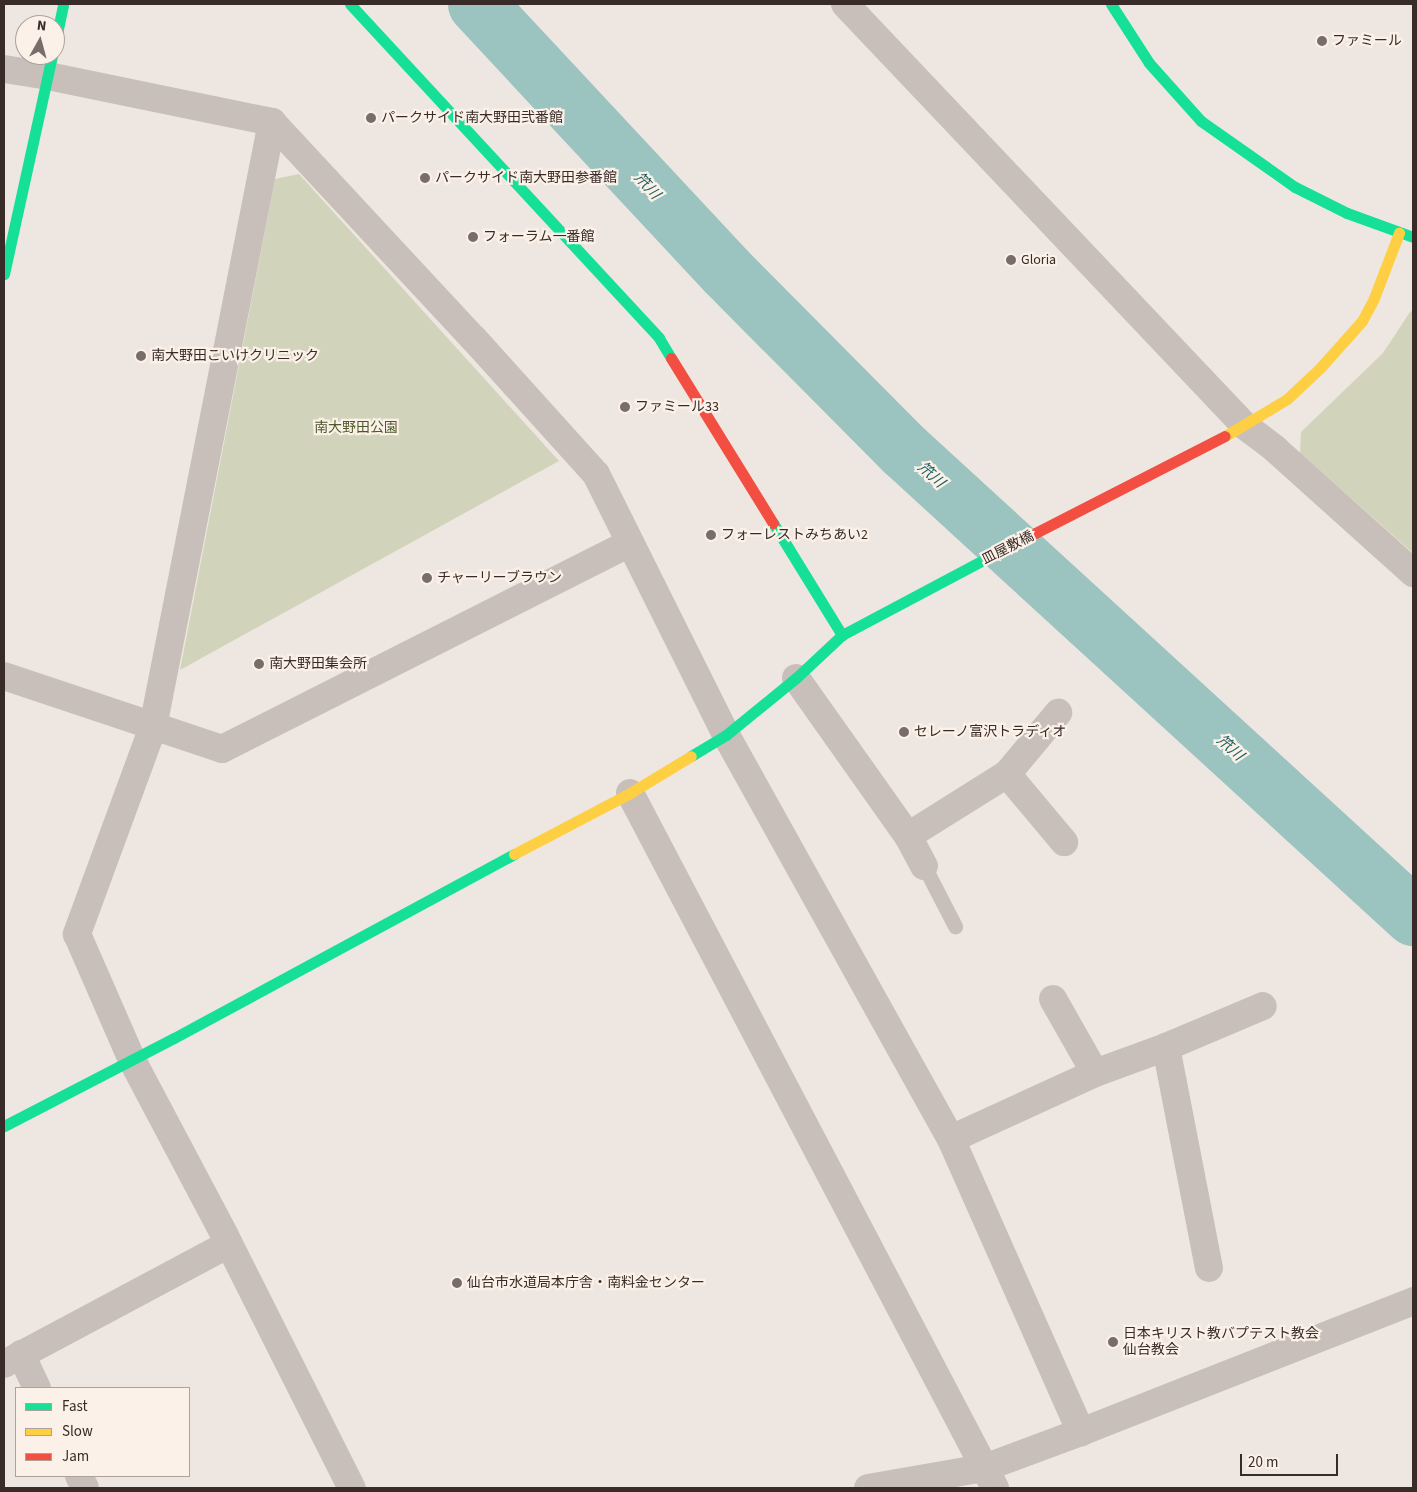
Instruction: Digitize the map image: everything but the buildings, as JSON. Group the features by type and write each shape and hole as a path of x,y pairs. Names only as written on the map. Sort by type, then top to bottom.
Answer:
{"street":[{"path":"350,4 659,338 842,635"},
{"path":"845,4 1245,426 1275,449 1413,573"},
{"path":"1111,4 1149,63 1201,122 1295,187 1347,213 1413,237"},
{"path":"4,68 50,65 272,122 596,474 726,735 951,1140 1081,1432"},
{"path":"4,274 50,65"},
{"path":"272,122 153,727 77,934 132,1060 230,1244 352,1488"},
{"name":"皿屋敷橋","path":"4,1126 132,1060 630,793 726,735 796,678 842,635 1245,426 1287,400 1320,368 1362,321 1374,298 1400,233"},
{"path":"4,676 222,749 630,543"},
{"path":"796,678 908,836 924,866"},
{"path":"908,836 1007,774 1058,713"},
{"path":"1007,774 1064,842"},
{"path":"630,793 989,1478"},
{"path":"1053,999 1095,1073"},
{"path":"951,1140 1095,1073 1166,1047 1263,1006"},
{"path":"1166,1047 1209,1268"},
{"path":"36,1387 12,1359 230,1244"},
{"path":"868,1488 989,1478 1081,1432 1413,1301"}],"lane":[{"path":"924,866 954,926"}],"green space":[{"name":"南大野田公園","path":"299,174 559,461 180,670 275,179"},
{"path":"1413,310 1413,553 1300,453 1301,432 1383,353"}],"waterway":[{"name":"笊川","path":"477,4 726,271 905,451 1413,916"}],"traffic: fast":[{"path":"61,15 63,4"},
{"path":"350,4 659,338 671,358"},
{"path":"1111,4 1149,63 1201,121 1295,187 1347,213 1413,237"},
{"path":"4,274 50,65"},
{"path":"773,523 842,635"},
{"path":"691,756 726,735 796,678 842,635 1002,550"},
{"path":"4,1126 174,1038 514,854"}],"traffic: slow":[{"path":"1225,436 1287,399 1320,368 1362,321 1374,298 1399,233"},
{"path":"514,854 630,793 691,756"}],"traffic: jam":[{"path":"671,358 773,523"},
{"path":"1002,550 1225,436"}],"place":[{"name":"ファミール","path":"1322,41"},
{"name":"パークサイド南大野田弐番館","path":"371,118"},
{"name":"パークサイド南大野田参番館","path":"425,178"},
{"name":"フォーラム一番館","path":"473,237"},
{"name":"Gloria","path":"1011,260"},
{"name":"南大野田こいけクリニック","path":"141,356"},
{"name":"ファミール33","path":"625,407"},
{"name":"フォーレストみちあい2","path":"711,535"},
{"name":"チャーリーブラウン","path":"427,578"},
{"name":"南大野田集会所","path":"259,664"},
{"name":"セレーノ富沢トラディオ","path":"904,732"},
{"name":"仙台市水道局本庁舎・南料金センター","path":"457,1283"},
{"name":"日本キリスト教バプテスト教会 仙台教会","path":"1113,1342"}]}
